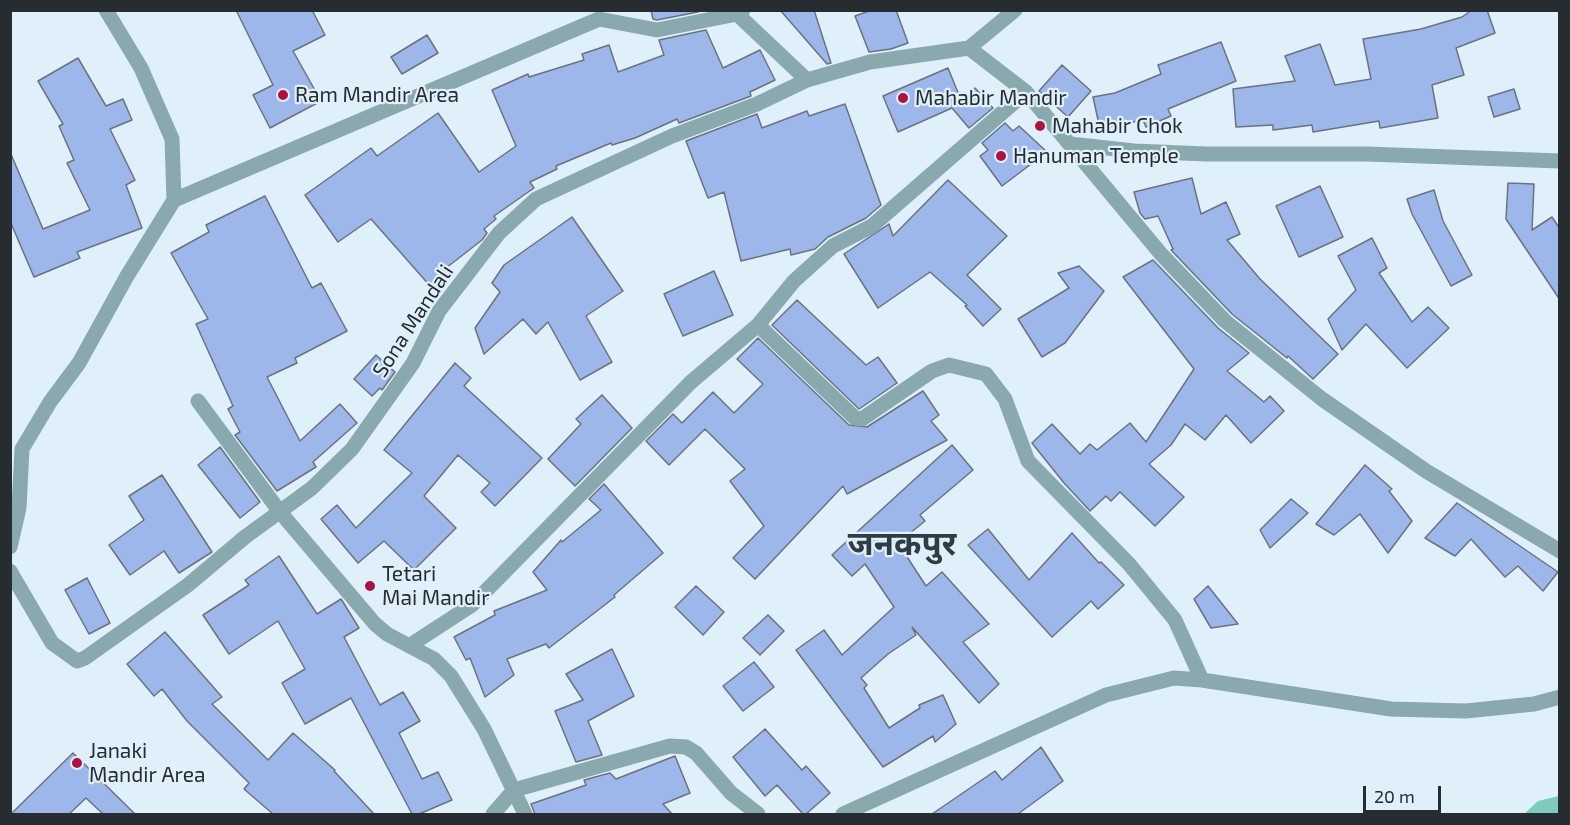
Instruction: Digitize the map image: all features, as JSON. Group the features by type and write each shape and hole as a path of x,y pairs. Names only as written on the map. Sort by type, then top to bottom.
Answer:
{"street":[{"path":"106,10 141,68 172,139 174,200"},
{"path":"1015,10 969,48 1026,92 1161,254 1225,321 1322,399 1416,465 1560,551"},
{"path":"10,547 19,508 22,449 50,402 79,363 126,276 174,200 596,15 657,30 740,12 807,80"},
{"name":"Sona Mandali","path":"10,571 52,642 77,661 150,614 312,488 352,448 413,363 439,311 499,233 536,199 672,136 757,104 807,80 870,62 969,48"},
{"path":"409,646 472,605 691,382 758,325 794,281 833,246 872,226 1026,92"},
{"path":"1070,144 1206,154 1367,154 1560,161"},
{"path":"758,325 855,418 862,419 919,383 933,371 949,365 986,374 1005,399 1028,460 1129,564 1175,620 1202,680"},
{"path":"198,401 280,512 375,624 434,659 452,676 484,729 525,814"},
{"path":"843,814 1106,695 1174,678 1202,680 1391,709 1466,711 1534,704 1560,697"},
{"path":"493,814 514,790 670,746 686,747 696,753 731,793 758,814"}],"shaded area":[{"path":"1559,796 1559,814 1524,814 1538,801"}],"building":[{"path":"236,10 312,10 325,35 293,51 321,101 270,128 253,95 273,85"},
{"path":"651,10 697,10 698,12 657,20 653,19"},
{"path":"780,10 814,10 831,63 827,64"},
{"path":"872,10 896,10 908,43 891,49 869,52 855,16"},
{"path":"1472,10 1487,10 1495,33 1456,48 1464,75 1432,85 1438,118 1380,128 1379,121 1313,132 1312,125 1273,130 1273,125 1236,127 1233,89 1295,81 1285,56 1320,44 1335,85 1371,79 1363,39 1421,29 1462,17"},
{"path":"706,30 723,68 760,50 775,80 750,92 751,96 679,123 677,119 635,138 612,145 611,143 556,166 557,169 530,182 534,188 494,216 496,219 484,229 487,233 482,240 446,268 452,276 431,287 371,219 338,242 305,195 371,148 377,156 438,113 479,172 516,146 492,90 528,74 529,77 584,60 582,54 609,45 618,72 664,55 659,40"},
{"path":"427,35 438,53 402,74 391,57"},
{"path":"1221,42 1236,81 1168,109 1171,116 1146,127 1143,120 1100,129 1093,97 1115,93 1161,74 1158,65"},
{"path":"78,58 106,106 123,99 132,120 110,129 135,180 126,185 142,228 77,252 80,258 34,277 10,221 10,152 43,229 90,210 67,163 74,160 59,126 63,124 38,81"},
{"path":"1062,65 1091,91 1068,117 1039,91"},
{"path":"948,68 961,100 975,88 993,108 969,128 952,108 898,132 883,96"},
{"path":"1514,89 1520,109 1494,117 1488,97"},
{"path":"845,104 881,205 866,218 828,237 815,249 791,255 790,249 741,261 724,192 708,198 686,141 757,114 762,128 807,111 809,116"},
{"name":"Hanuman Temple","path":"1005,123 1013,131 1019,126 1047,152 1002,186 980,156 988,150 982,143"},
{"path":"1192,178 1201,214 1226,202 1240,234 1227,240 1260,279 1338,354 1313,379 1288,356 1287,358 1232,314 1171,250 1173,249 1158,216 1145,219 1140,213 1134,192"},
{"path":"948,180 1007,236 967,275 1001,309 983,326 965,306 967,305 930,272 878,308 844,254 889,224 893,236"},
{"path":"1508,183 1534,184 1532,230 1552,217 1560,229 1560,300 1506,219"},
{"path":"1320,186 1343,237 1299,257 1276,206"},
{"path":"1434,190 1443,221 1472,275 1451,286 1412,214 1407,199"},
{"path":"265,196 312,288 321,283 347,331 295,358 297,363 267,377 300,441 340,404 357,423 313,462 316,467 277,491 235,435 240,432 228,409 233,406 196,324 208,319 171,253 209,232 206,225"},
{"path":"572,217 623,291 586,316 612,362 580,380 548,322 536,334 523,319 484,354 475,328 500,292 492,283 504,265"},
{"path":"1372,238 1387,268 1379,273 1412,322 1428,307 1449,328 1407,368 1366,324 1342,350 1328,319 1356,290 1338,256"},
{"path":"1153,260 1218,328 1249,353 1227,371 1264,402 1270,396 1284,411 1251,443 1226,415 1205,440 1185,424 1171,445 1149,464 1184,497 1155,526 1120,492 1111,501 1106,496 1090,511 1032,443 1052,424 1080,454 1090,444 1097,450 1130,423 1146,442 1194,369 1123,277"},
{"path":"1079,266 1104,291 1065,343 1042,357 1018,319 1069,288 1058,273"},
{"path":"714,271 733,315 683,336 664,294"},
{"path":"797,300 866,365 878,357 897,383 859,409 772,325"},
{"path":"758,338 849,425 867,427 923,391 939,415 931,421 947,440 847,494 843,486 755,579 733,558 764,526 730,481 745,469 705,429 669,465 646,441 673,414 682,423 713,392 734,413 763,384 737,359"},
{"path":"376,355 395,372 382,390 380,388 372,396 354,379"},
{"path":"455,363 471,378 464,386 542,458 495,506 481,492 490,483 458,455 424,496 456,528 414,570 384,541 358,563 321,519 337,505 356,528 412,473 384,450"},
{"path":"602,395 632,428 575,486 548,459 581,424 576,419"},
{"path":"952,445 973,470 920,515 925,521 898,543 926,586 942,572 989,624 963,642 999,684 979,703 912,627 916,635 888,654 861,678 867,685 864,688 889,728 920,708 919,705 943,695 956,724 935,742 933,736 883,767 796,650 824,630 842,655 894,607 865,564 852,576 832,555"},
{"path":"220,447 260,502 240,518 198,465"},
{"path":"1365,465 1392,489 1389,491 1412,521 1388,553 1360,514 1334,535 1316,524"},
{"path":"162,475 212,552 179,573 164,551 130,575 109,545 144,520 129,496"},
{"path":"604,484 663,553 614,595 615,597 549,648 546,644 507,659 514,675 485,697 470,658 466,660 454,637 495,615 494,611 547,590 533,572 561,540 562,542 601,510 589,499"},
{"path":"1291,499 1308,513 1270,548 1260,530"},
{"path":"1457,503 1558,572 1543,591 1518,566 1505,577 1471,539 1455,556 1425,538"},
{"path":"988,529 1029,580 1072,533 1099,563 1101,562 1124,585 1098,609 1091,601 1052,637 968,545"},
{"path":"279,556 317,614 341,599 359,628 344,637 380,705 403,692 420,721 399,733 422,779 438,772 452,800 419,814 412,814 351,698 305,724 282,683 305,669 278,621 229,654 203,615 249,585 245,580"},
{"path":"87,578 110,623 89,634 65,590"},
{"path":"696,586 724,612 703,635 675,607"},
{"path":"1208,586 1238,624 1211,628 1194,599"},
{"path":"768,615 784,631 760,655 743,638"},
{"path":"165,632 222,697 212,704 268,760 293,733 335,770 374,814 273,814 244,789 249,783 187,721 162,689 154,696 127,664"},
{"path":"612,649 634,696 588,721 602,755 576,762 555,711 583,700 566,674"},
{"path":"754,662 774,687 743,711 723,686"},
{"path":"765,729 802,770 806,766 830,793 806,814 803,814 777,785 765,796 733,757"},
{"path":"1041,747 1063,781 1018,814 932,814 995,771 1002,780"},
{"path":"73,753 135,814 103,814 86,798 69,814 11,814"},
{"path":"675,756 690,793 663,804 672,814 535,814 531,804 586,785 584,780 610,773 616,779"}],"place":[{"name":"Ram Mandir Area","path":"283,95"},
{"name":"Mahabir Mandir","path":"903,98"},
{"name":"Mahabir Chok","path":"1040,126"},
{"name":"Hanuman Temple","path":"1001,156"},
{"name":"Tetari Mai Mandir","path":"370,586"},
{"name":"Janaki Mandir Area","path":"77,763"}],"district":[{"name":"जनकपुर","path":"902,544"}]}
